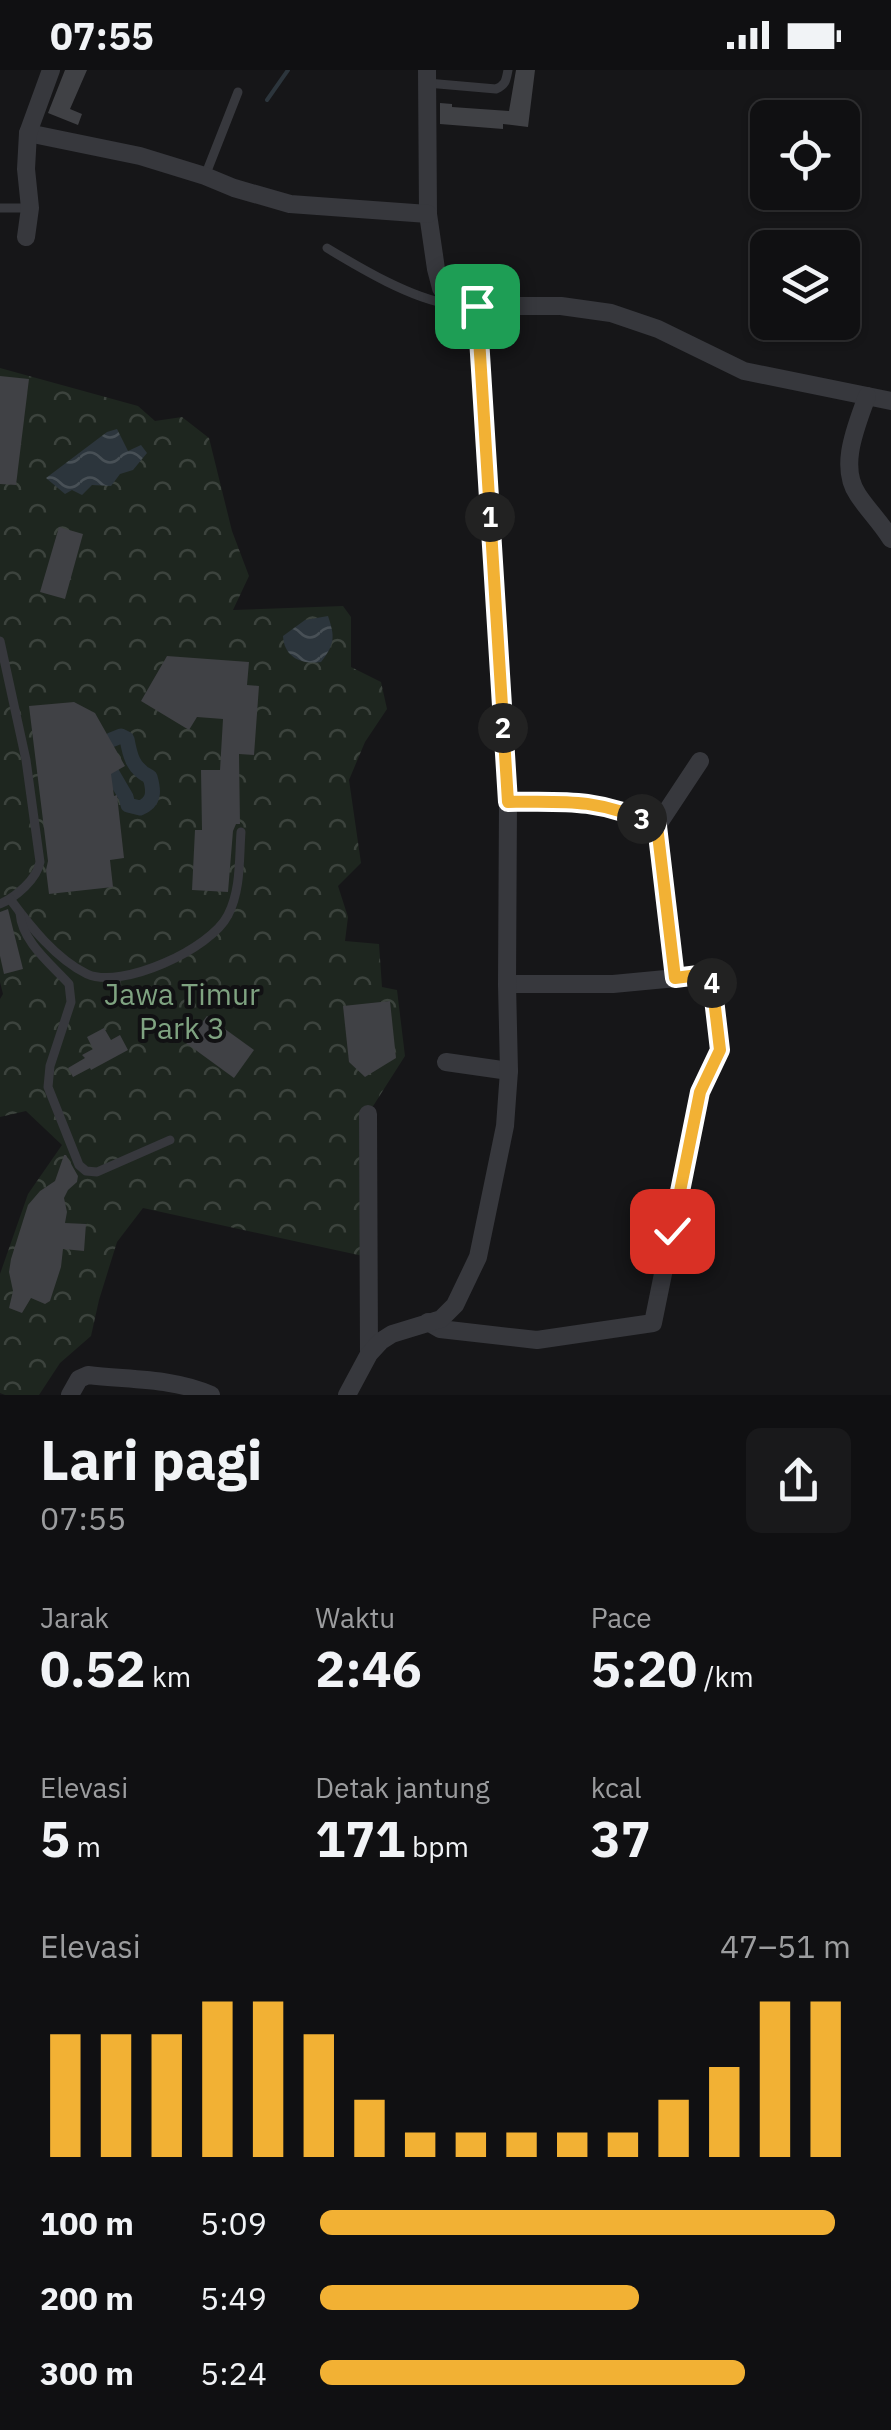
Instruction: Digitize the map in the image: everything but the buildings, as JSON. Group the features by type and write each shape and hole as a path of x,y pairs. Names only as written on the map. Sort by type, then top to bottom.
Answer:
{"street":[{"path":"26,237 30,208 28,133 51,70"},
{"path":"428,76 428,214 441,288 448,297 477,306 561,306 612,313 658,329 744,370 891,402"},
{"path":"28,133 123,152 290,204 428,214"},
{"path":"346,1395 381,1341 448,1314 455,1305 478,1258 505,1126 509,1071 508,802 477,306"},
{"path":"867,396 853,436 853,486 891,538"},
{"path":"675,978 657,826 700,760"},
{"path":"508,802 552,801 608,807 657,826"},
{"path":"428,1322 440,1329 537,1340 653,1324 700,1092 720,1050 710,977 706,974 613,984 507,984"},
{"path":"446,1062 509,1071"},
{"path":"368,1114 369,1354"},
{"path":"70,1395 79,1380 88,1376 169,1384 211,1395"}],"lane":[{"path":"428,76 496,89 506,81 508,70"},
{"path":"205,176 238,92"},
{"path":"0,208 30,208"},
{"path":"327,248 434,302 458,303"},
{"path":"0,641 26,760 40,862 38,871 5,902 68,960 104,980 174,960 216,933 234,900 241,832"},
{"path":"20,913 28,938 69,984 71,1002 50,1066 48,1087 80,1165 86,1171 98,1172 170,1140"}],"green space":[{"name":"Jawa Timur Park 3","path":"0,368 138,406 155,421 182,417 209,438 232,531 249,576 233,610 343,606 351,617 351,667 381,682 387,709 365,742 349,780 361,863 338,886 348,917 345,941 379,944 382,987 397,990 405,1056 361,1125 363,1256 143,1208 117,1242 91,1336 60,1363 39,1395 0,1393 0,1274 28,1194 62,1145 26,1111 0,1117 3,994"}],"water":[{"path":"117,429 128,451 141,445 147,453 133,470 120,474 111,486 92,485 82,495 72,490 65,494 46,478 107,432"},
{"path":"328,616 332,640 321,662 300,661 290,654 283,636 305,620"}],"waterway":[{"path":"267,100 288,70"},
{"path":"111,740 121,736 127,739 133,761 150,777 151,799 140,808 128,805 112,773"}],"route":[{"path":"477,306 508,802 585,803 628,812 657,826 675,978 706,974 712,982 720,1050 700,1092 672,1231"}]}
